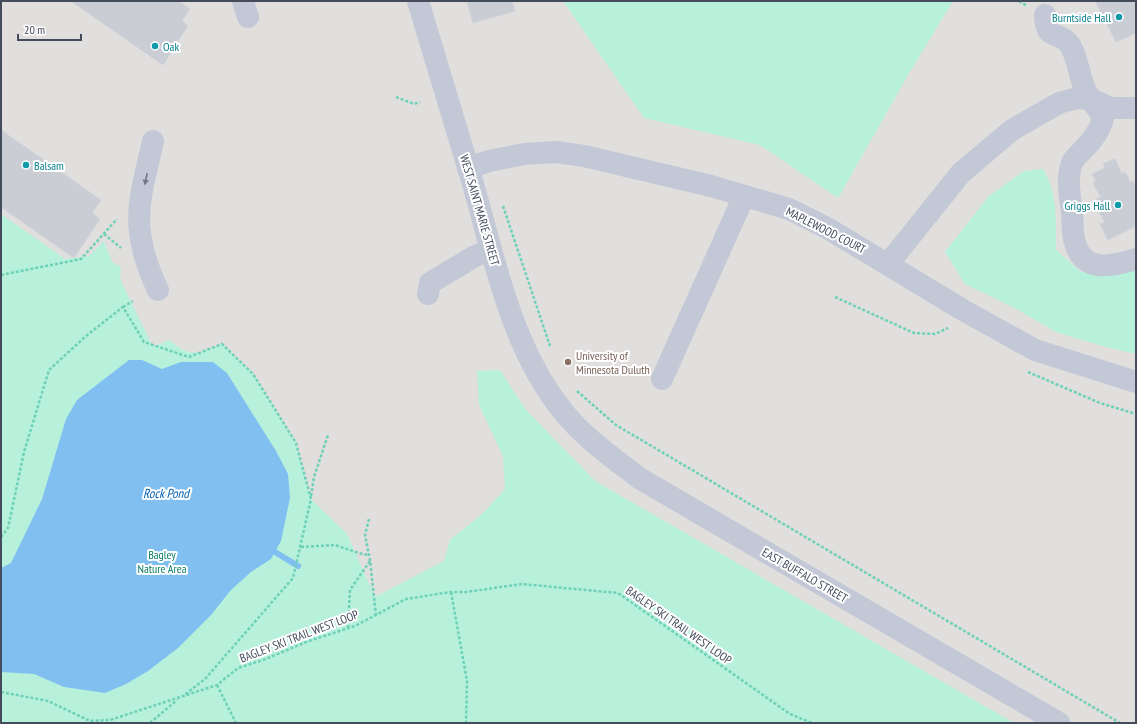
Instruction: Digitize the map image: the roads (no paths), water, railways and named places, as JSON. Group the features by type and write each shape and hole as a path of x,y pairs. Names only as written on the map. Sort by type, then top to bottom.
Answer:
{"street":[{"name":"WEST SAINT MARIE STREET","path":"418,1 508,308 531,362 562,410"},
{"path":"1045,15 1046,27 1048,30 1052,34 1065,40 1070,46 1081,78 1091,99 1103,118 1099,130 1073,161 1069,172 1069,192 1074,239 1079,252 1086,260 1096,265 1118,264 1136,259"},
{"path":"888,264 961,173 1012,130 1059,103 1077,98 1091,99 1110,108 1136,108"},
{"path":"153,141 140,209 140,231 147,266 158,290"},
{"name":"MAPLEWOOD COURT","path":"468,168 489,161 524,154 556,152 584,156 712,186 790,209 827,228 963,310 1035,350 1136,382"},
{"path":"662,379 744,196"},
{"path":"428,294 430,283 475,256 491,250"},
{"name":"EAST BUFFALO STREET","path":"562,410 584,434 639,478 1059,723"}],"water":[{"name":"Rock Pond","path":"129,360 142,360 162,369 181,362 213,362 227,373 276,451 288,474 290,498 281,541 271,559 251,572 231,590 211,615 178,648 148,671 126,684 105,693 64,687 34,674 1,672 1,568 11,563 42,499 66,419 77,400"}],"waterway":[{"path":"275,552 298,566"}],"place":[{"name":"Burntside Hall","path":"1119,17"},
{"name":"Oak","path":"155,46"},
{"name":"Balsam","path":"26,165"},
{"name":"Griggs Hall","path":"1118,205"},
{"name":"University of Minnesota Duluth","path":"568,362"}],"park label":[{"name":"Bagley Nature Area","path":"162,561"}]}
